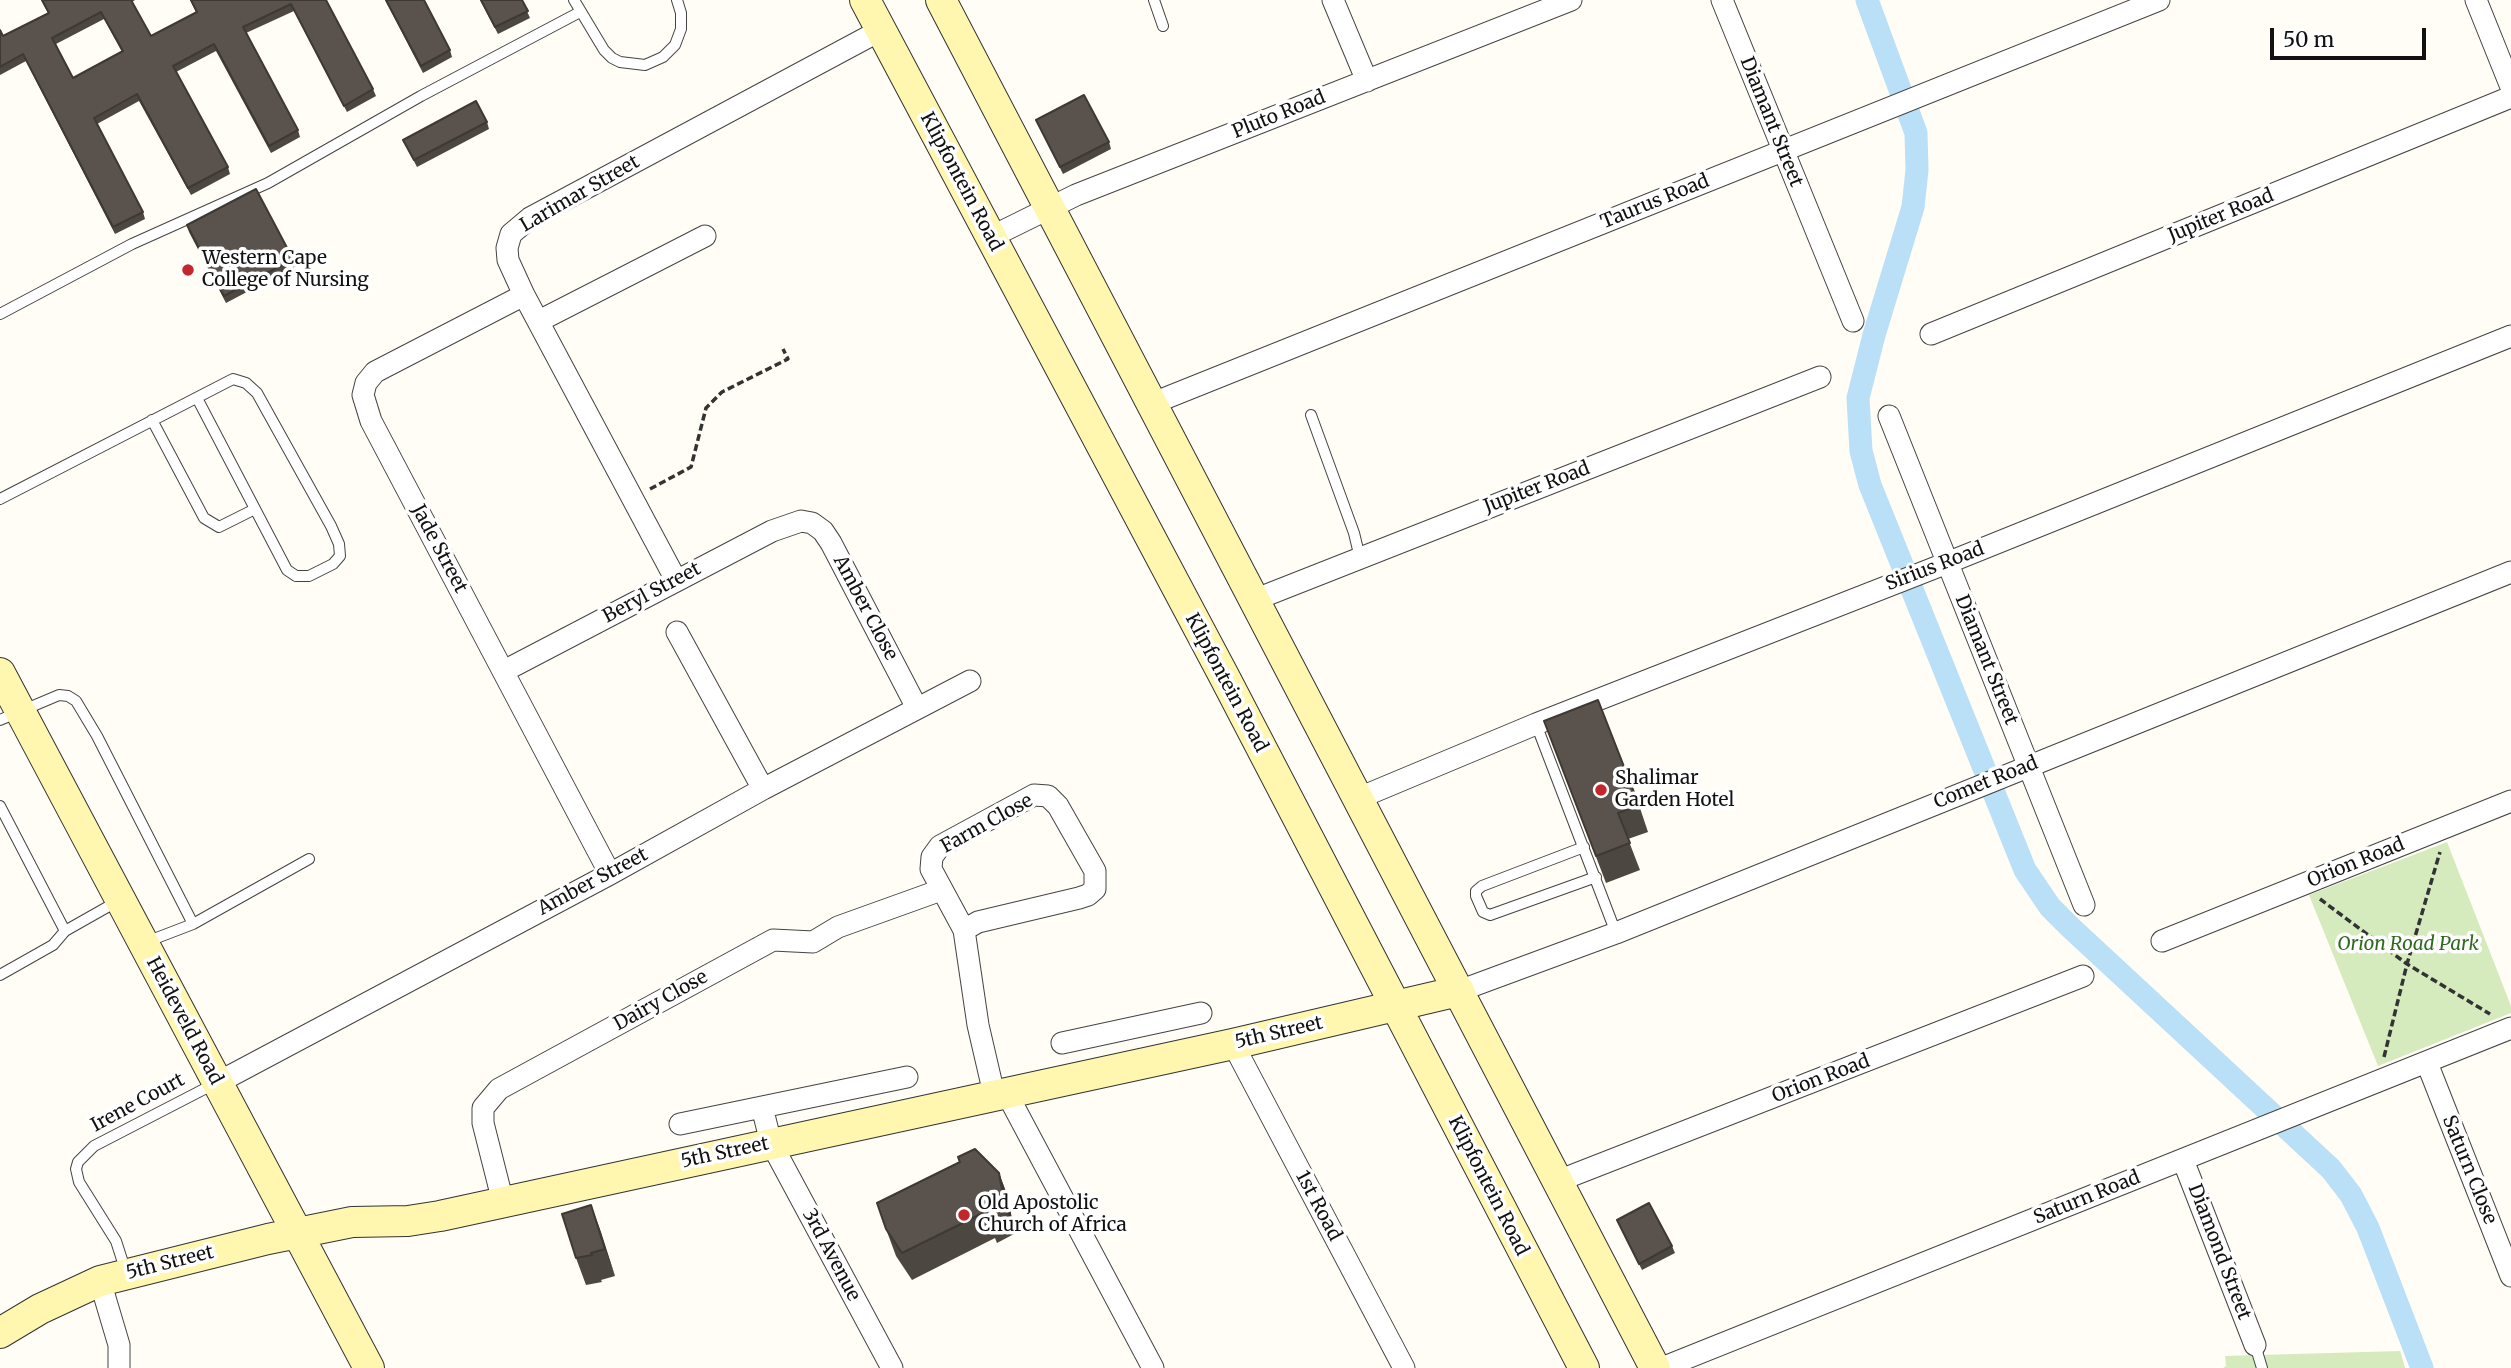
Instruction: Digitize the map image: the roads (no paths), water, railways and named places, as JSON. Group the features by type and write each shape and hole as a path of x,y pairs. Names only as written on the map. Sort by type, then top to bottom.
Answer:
{"main road":[{"name":"Klipfontein Road","path":"865,0 1396,1005 1584,1368"},
{"path":"941,0 1655,1368"},
{"name":"Heideveld Road","path":"0,673 10,715 120,900 369,1368"},
{"name":"5th Street","path":"0,1333 40,1309 113,1277 297,1233 352,1222 408,1221 440,1216 1233,1044 1459,991"}],"street":[{"path":"1333,0 1367,81"},
{"name":"Pluto Road","path":"991,237 1049,208 1570,0"},
{"name":"Diamant Street","path":"1722,0 1853,321"},
{"name":"Taurus Road","path":"1151,404 2159,0"},
{"path":"2476,0 2511,87"},
{"name":"Larimar Street","path":"676,580 524,295 508,260 506,248 511,234 520,225 881,30"},
{"name":"Jupiter Road","path":"1931,334 2511,97"},
{"path":"539,321 705,236"},
{"name":"Jade Street","path":"524,295 375,372 366,383 363,395 371,421 610,874"},
{"name":"Sirius Road","path":"1359,798 1536,724 1947,563 2511,336"},
{"name":"Jupiter Road","path":"1254,600 1820,377"},
{"name":"Diamant Street","path":"1889,416 2084,905"},
{"name":"Beryl Street","path":"504,671 676,580 788,524 801,521"},
{"name":"Amber Close","path":"801,521 812,523 823,531 831,543 917,708"},
{"name":"Comet Road","path":"1459,991 1616,933 2511,572"},
{"path":"677,632 763,789"},
{"name":"Amber Street","path":"217,1083 610,874 763,789 970,681"},
{"name":"Farm Close","path":"964,930 978,922 1079,898 1088,895 1095,888 1095,871 1058,806 1048,796 1034,795 940,846 932,857 931,869 964,930 978,1025 1000,1093 1153,1368"},
{"name":"Orion Road","path":"2162,941 2511,801"},
{"name":"Dairy Close","path":"503,1202 483,1123 483,1108 499,1089 774,940 813,942 838,927 941,890"},
{"name":"Orion Road","path":"1558,1181 2083,976"},
{"path":"1062,1043 1201,1013"},
{"name":"Saturn Road","path":"1662,1368 2508,1029"},
{"path":"1120,1031 1126,1067"},
{"name":"1st Road","path":"1233,1044 1404,1368"},
{"name":"Saturn Close","path":"2427,1063 2511,1276"},
{"path":"680,1124 907,1077"},
{"name":"3rd Avenue","path":"762,1107 771,1143 892,1368"},
{"name":"Diamond Street","path":"2183,1160 2255,1345"},
{"path":"113,1277 120,1368"}],"lane":[{"path":"574,0 604,50 612,58 620,62 645,65 663,57 675,45 681,29 681,13 677,0"},
{"path":"1154,0 1163,26"},
{"path":"0,314 132,244 268,183 421,96 580,12"},
{"path":"0,499 233,379 246,383 257,393 331,526 339,544 340,556 333,564 309,576 296,576 287,570 197,398"},
{"path":"1311,415 1354,533 1360,558"},
{"path":"152,420 204,518 219,527 255,509"},
{"path":"10,715 59,695 76,701 193,924"},
{"path":"1536,724 1616,933"},
{"path":"0,806 65,931"},
{"path":"1584,847 1482,886 1476,891 1476,896 1483,912 1490,915 1596,877"},
{"path":"143,943 193,924 309,859"},
{"path":"0,975 53,945 65,931 120,900"},
{"name":"Irene Court","path":"113,1277 116,1241 79,1182 76,1169 78,1162 93,1146 217,1083"},
{"path":"2255,1345 2262,1368"}],"waterway":[{"path":"1867,0 1916,133 1917,170 1913,207 1858,398 1861,451 1870,485 2025,870 2050,907 2070,927 2331,1169 2351,1195 2368,1228 2422,1368"}],"place":[{"name":"Western Cape College of Nursing","path":"188,270"},
{"name":"Shalimar Garden Hotel","path":"1601,790"},
{"name":"Old Apostolic Church of Africa","path":"964,1215"}],"park label":[{"name":"Orion Road Park","path":"2408,945"}]}
